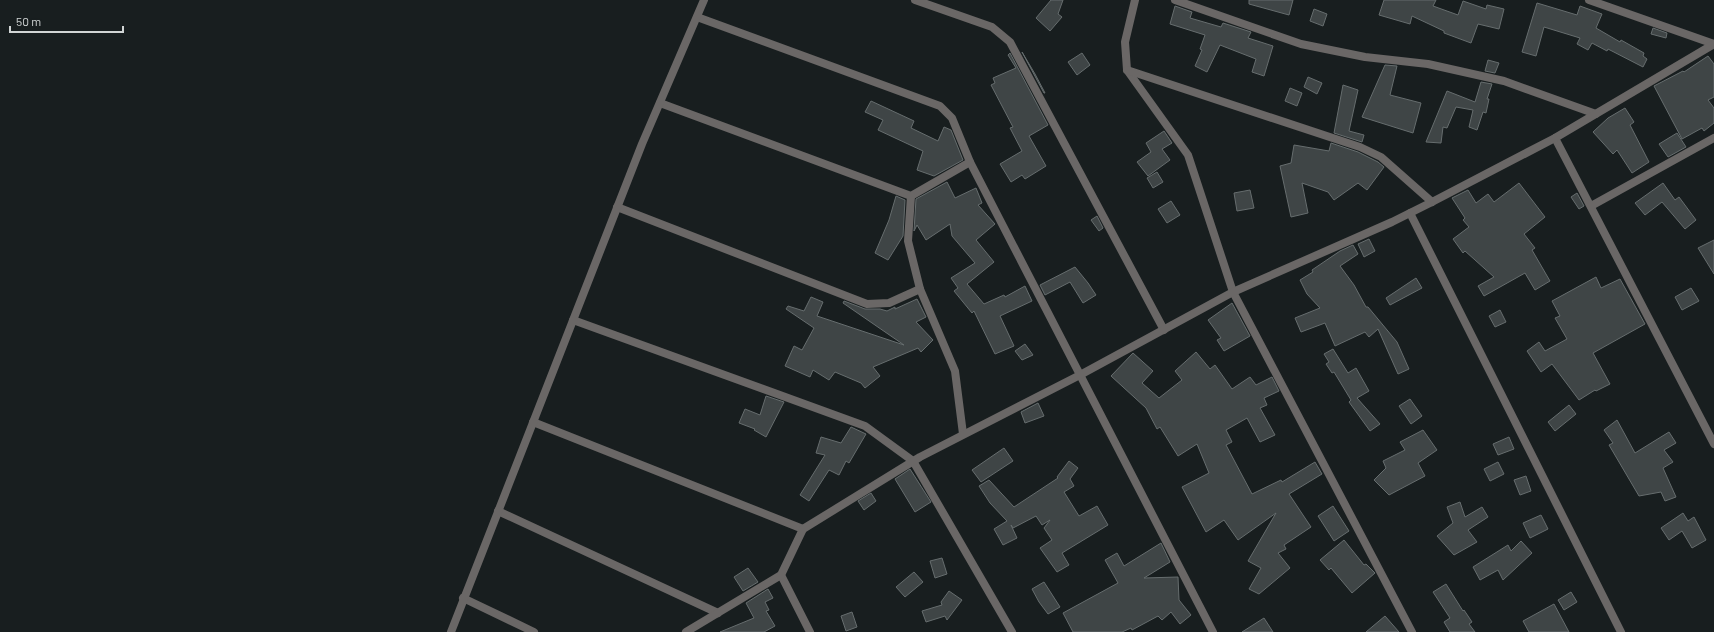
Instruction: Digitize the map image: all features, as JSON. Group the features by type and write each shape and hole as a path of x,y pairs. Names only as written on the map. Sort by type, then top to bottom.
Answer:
{"street":[{"path":"451,632 463,598 617,208 704,0"},
{"path":"915,0 992,27 1010,42 1164,330"},
{"path":"1135,0 1126,42 1127,70 1188,155 1233,292 1412,632"},
{"path":"1175,0 1301,44 1365,57 1428,64 1504,81 1596,114"},
{"path":"686,632 781,575 803,529 913,461 1080,375 1233,292 1410,213 1555,138 1714,44 1590,0"},
{"path":"697,17 940,106 952,118 970,162 1213,632"},
{"path":"1127,70 1360,147 1381,157 1432,202"},
{"path":"660,103 911,196"},
{"path":"1555,138 1714,444"},
{"path":"1591,206 1714,138"},
{"path":"911,196 970,162"},
{"path":"911,196 908,241 920,289 955,371 963,434"},
{"path":"617,208 867,304 889,302 920,289"},
{"path":"1410,213 1622,632"},
{"path":"573,320 865,426 913,461 1012,632"},
{"path":"533,422 803,529"},
{"path":"498,511 718,613"},
{"path":"781,575 810,632"},
{"path":"463,598 534,632"}],"building":[{"path":"1051,0 1063,0 1058,14 1062,17 1050,31 1036,18"},
{"path":"1249,0 1293,0 1289,15 1249,4"},
{"path":"1384,0 1436,0 1433,6 1458,15 1463,1 1486,9 1487,5 1504,9 1499,29 1478,24 1471,43 1444,33 1444,31 1412,16 1410,24 1379,15"},
{"path":"1537,3 1577,15 1580,6 1602,14 1596,28 1620,42 1621,40 1644,53 1643,56 1647,59 1643,67 1608,49 1607,51 1592,43 1588,50 1577,44 1580,38 1544,27 1536,56 1522,52"},
{"path":"1175,6 1192,12 1190,18 1221,27 1223,23 1251,32 1248,38 1273,46 1264,76 1252,72 1256,59 1220,45 1207,72 1195,66 1202,50 1200,49 1205,35 1170,24"},
{"path":"1314,9 1327,14 1323,26 1310,21"},
{"path":"1653,28 1667,33 1666,38 1651,34"},
{"path":"1022,52 1035,74 1045,93 1044,93"},
{"path":"1010,53 1048,125 1029,136 1046,166 1025,179 1022,175 1011,182 1000,164 1022,151 1010,128 1013,127 991,85 995,83 993,78 1016,68 1008,55"},
{"path":"1082,53 1090,65 1077,75 1068,62"},
{"path":"1708,56 1714,64 1714,97 1708,100 1714,108 1714,123 1704,131 1702,128 1682,139 1654,86 1683,71 1684,72"},
{"path":"1488,60 1499,63 1495,73 1485,71"},
{"path":"1385,65 1397,66 1390,95 1421,103 1413,133 1362,117"},
{"path":"1308,77 1322,83 1317,94 1304,87"},
{"path":"1481,82 1492,84 1487,99 1489,99 1486,113 1483,112 1477,130 1469,127 1473,110 1456,107 1447,128 1443,127 1441,143 1426,142 1447,91 1475,102"},
{"path":"1343,85 1358,90 1349,131 1364,135 1362,142 1334,133"},
{"path":"1290,88 1302,93 1297,106 1285,101"},
{"path":"871,101 914,121 911,128 938,141 944,127 951,130 963,160 934,176 917,170 923,151 878,130 883,120 865,112"},
{"path":"1625,108 1634,122 1630,125 1649,162 1632,173 1617,150 1613,154 1593,132 1608,118"},
{"path":"1164,131 1172,143 1162,149 1170,160 1148,176 1137,162 1151,152 1146,143"},
{"path":"1677,133 1686,147 1668,157 1659,144"},
{"path":"1331,143 1358,152 1378,162 1384,167 1367,190 1358,183 1334,200 1328,192 1302,183 1308,213 1291,217 1280,166 1291,163 1294,145 1329,151"},
{"path":"1157,172 1163,182 1153,188 1147,178"},
{"path":"947,182 955,198 976,188 982,203 978,205 995,224 976,240 994,262 967,284 984,304 1004,295 1005,297 1025,286 1032,301 1000,316 1014,346 995,354 974,311 972,313 954,291 958,288 951,278 975,263 952,236 950,224 926,240 917,225 914,231 916,199"},
{"path":"1519,183 1545,217 1524,234 1535,248 1532,250 1550,281 1535,290 1525,273 1484,296 1478,286 1494,277 1465,251 1463,253 1453,239 1469,227 1463,220 1465,218 1452,198 1468,190 1476,203 1488,194 1494,202"},
{"path":"1663,183 1675,200 1679,197 1696,220 1685,229 1662,202 1645,215 1635,203"},
{"path":"1250,190 1254,208 1237,211 1234,193"},
{"path":"1577,193 1584,206 1579,209 1571,197"},
{"path":"896,196 905,200 903,236 888,260 875,253 889,220"},
{"path":"1171,201 1180,215 1167,223 1158,209"},
{"path":"1097,216 1103,228 1099,231 1091,220"},
{"path":"1369,239 1375,251 1364,257 1358,244"},
{"path":"1714,240 1714,274 1698,248"},
{"path":"1353,245 1358,254 1340,266 1354,285 1366,307 1368,307 1397,342 1409,369 1398,374 1378,329 1369,337 1365,332 1335,346 1325,323 1301,332 1295,318 1320,308 1307,294 1300,280 1340,251"},
{"path":"1075,267 1096,295 1083,303 1070,282 1045,295 1040,285"},
{"path":"1596,277 1601,288 1620,279 1645,324 1593,353 1610,384 1596,391 1595,390 1579,400 1552,364 1541,372 1527,351 1539,342 1545,351 1567,339 1555,318 1560,316 1552,301"},
{"path":"1416,278 1422,288 1390,305 1386,298"},
{"path":"1691,288 1699,301 1682,310 1675,297"},
{"path":"811,297 823,302 817,316 904,345 843,303 844,301 865,309 880,309 887,311 917,299 926,317 916,322 933,340 921,352 918,348 873,367 880,376 865,388 861,383 835,372 829,380 813,370 810,377 785,366 794,346 802,350 814,328 786,309 788,306 804,311"},
{"path":"1232,303 1250,336 1224,351 1217,340 1221,338 1208,320"},
{"path":"1500,310 1506,322 1495,327 1489,316"},
{"path":"1025,344 1033,355 1022,360 1015,351"},
{"path":"1333,349 1348,373 1356,368 1369,391 1357,398 1380,424 1370,431 1349,402 1351,400 1334,372 1332,373 1326,364 1329,362 1324,354"},
{"path":"1196,352 1210,369 1215,365 1232,389 1250,377 1256,385 1272,377 1279,391 1264,398 1267,405 1260,408 1275,435 1260,442 1247,418 1226,430 1232,442 1226,445 1252,494 1281,480 1282,482 1315,462 1322,474 1289,494 1311,527 1284,545 1286,549 1278,553 1290,568 1259,594 1249,589 1261,568 1248,561 1276,513 1238,540 1224,520 1206,532 1182,487 1209,473 1197,444 1178,456 1160,427 1157,429 1146,408 1111,376 1133,353 1153,371 1142,383 1159,398 1182,380 1175,371"},
{"path":"766,396 784,402 766,437 754,430 755,429 739,423 745,409 760,415"},
{"path":"1410,399 1422,416 1411,424 1399,406"},
{"path":"1038,403 1044,416 1025,423 1021,412"},
{"path":"1569,405 1576,414 1555,431 1548,422"},
{"path":"1617,420 1635,453 1669,432 1676,443 1664,450 1673,462 1663,468 1676,497 1665,501 1661,492 1639,496 1609,445 1613,443 1604,430"},
{"path":"851,427 866,434 849,463 846,461 839,475 829,470 809,501 800,495 825,455 816,453 821,437 841,443"},
{"path":"1423,430 1437,450 1418,463 1425,476 1389,495 1374,480 1386,468 1383,461 1405,450 1400,442"},
{"path":"1509,437 1514,449 1498,455 1493,444"},
{"path":"1004,448 1013,461 981,482 972,470"},
{"path":"1069,461 1078,468 1070,479 1074,486 1064,492 1079,516 1097,506 1108,525 1062,553 1069,565 1057,572 1040,548 1052,540 1044,528 1050,520 1042,525 1036,516 1013,528 1011,525 1017,538 1003,545 994,529 1007,521 990,503 979,486 989,480 1014,507 1058,478 1057,477"},
{"path":"1498,462 1504,474 1490,481 1484,469"},
{"path":"910,469 931,502 915,512 895,479"},
{"path":"1526,476 1531,491 1520,495 1514,480"},
{"path":"871,493 876,501 864,510 858,501"},
{"path":"1460,502 1465,517 1482,507 1488,517 1468,530 1477,542 1454,555 1437,536 1453,523 1447,507"},
{"path":"1333,506 1349,531 1334,541 1318,516"},
{"path":"1683,513 1688,521 1694,517 1706,540 1692,548 1682,531 1669,540 1661,528"},
{"path":"1541,515 1548,529 1530,538 1523,523"},
{"path":"1344,540 1364,565 1366,564 1375,573 1352,593 1331,568 1329,570 1320,560"},
{"path":"1521,541 1532,553 1503,580 1498,570 1480,580 1473,567 1508,545 1511,551"},
{"path":"1161,543 1170,562 1144,578 1178,577 1179,600 1191,615 1180,624 1171,612 1162,620 1158,616 1132,630 1131,628 1122,632 1073,632 1063,613 1118,583 1105,560 1117,553 1124,566"},
{"path":"942,558 947,574 935,578 930,561"},
{"path":"748,568 758,582 743,591 734,577"},
{"path":"914,572 923,582 905,597 896,587"},
{"path":"1044,582 1060,607 1048,614 1032,589"},
{"path":"1446,584 1463,611 1464,610 1472,622 1469,624 1475,632 1450,632 1444,622 1450,618 1433,592"},
{"path":"768,589 773,598 765,602 769,610 766,611 775,626 764,632 720,632 754,618 746,603"},
{"path":"949,591 962,600 947,620 945,616 926,622 922,611 942,605 941,602"},
{"path":"1571,592 1577,602 1564,610 1558,600"},
{"path":"1554,604 1569,632 1529,632 1523,621"},
{"path":"852,612 857,627 846,631 841,616"},
{"path":"1385,616 1399,632 1366,632"},
{"path":"1264,618 1273,632 1242,632"}]}
